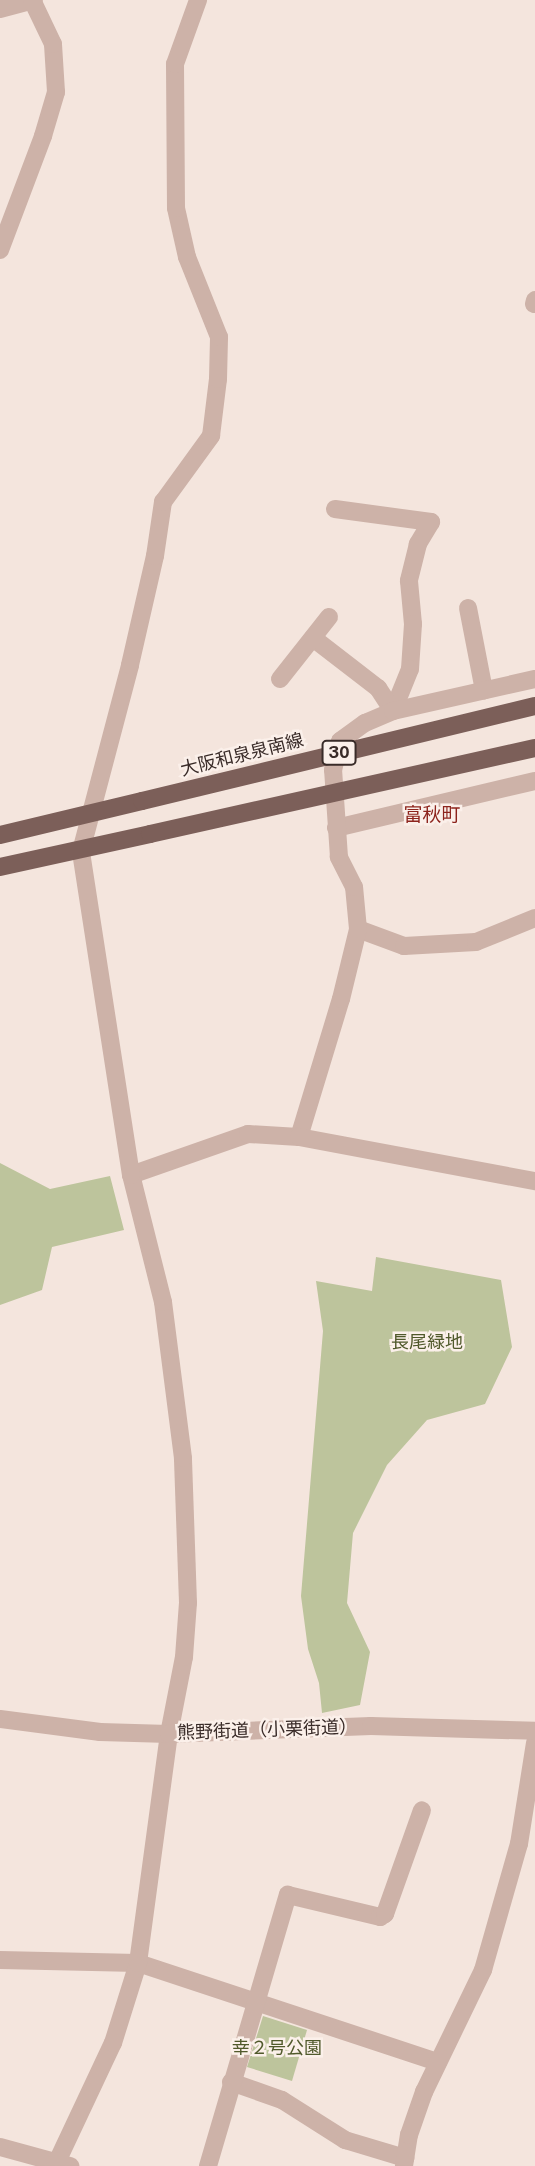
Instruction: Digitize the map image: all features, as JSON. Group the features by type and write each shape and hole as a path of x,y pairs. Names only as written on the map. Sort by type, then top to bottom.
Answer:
{"main road":[{"name":"大阪和泉泉南線","path":"0,835 535,706"},
{"name":"30","path":"0,867 535,748"}],"street":[{"path":"0,9 33,0 54,44 56,92 43,136 0,250"},
{"path":"0,2147 61,2165 113,2043 138,1963 169,1734 184,1657 188,1604 183,1458 163,1303 131,1175 81,851 130,664 155,556 163,502 211,436 218,379 219,337 187,257 176,208 175,64 198,0"},
{"path":"335,509 431,522 418,544 409,581 413,624 410,669 393,710"},
{"path":"468,608 484,690"},
{"path":"280,679 330,617"},
{"path":"313,638 378,688 393,710"},
{"path":"299,1137 341,999 358,929 354,887 339,857 336,828 333,770 340,741 365,723 393,710 535,679"},
{"path":"336,828 535,781"},
{"path":"358,929 404,946 477,942 535,918"},
{"path":"131,1175 248,1134 299,1137 535,1181"},
{"name":"熊野街道（小栗街道）","path":"0,1719 100,1732 169,1734 371,1726 535,1731"},
{"path":"231,2082 282,2100 345,2140 404,2162 424,2092 483,1970 527,1845 535,1743"},
{"path":"208,2166 288,1895 380,1917 385,1914 422,1810"},
{"path":"0,1960 138,1963 255,2004 438,2062"}],"green space":[{"path":"0,1163 50,1189 110,1176 124,1230 52,1247 42,1290 0,1305"},
{"name":"長尾緑地","path":"376,1257 501,1280 512,1347 485,1404 427,1420 387,1465 353,1533 347,1603 370,1652 360,1705 322,1713 319,1683 308,1649 301,1596 323,1331 316,1281 372,1291"},
{"name":"幸２号公園","path":"263,2016 307,2030 292,2081 247,2067"}],"district":[{"name":"富秋町","path":"432,815"}]}
